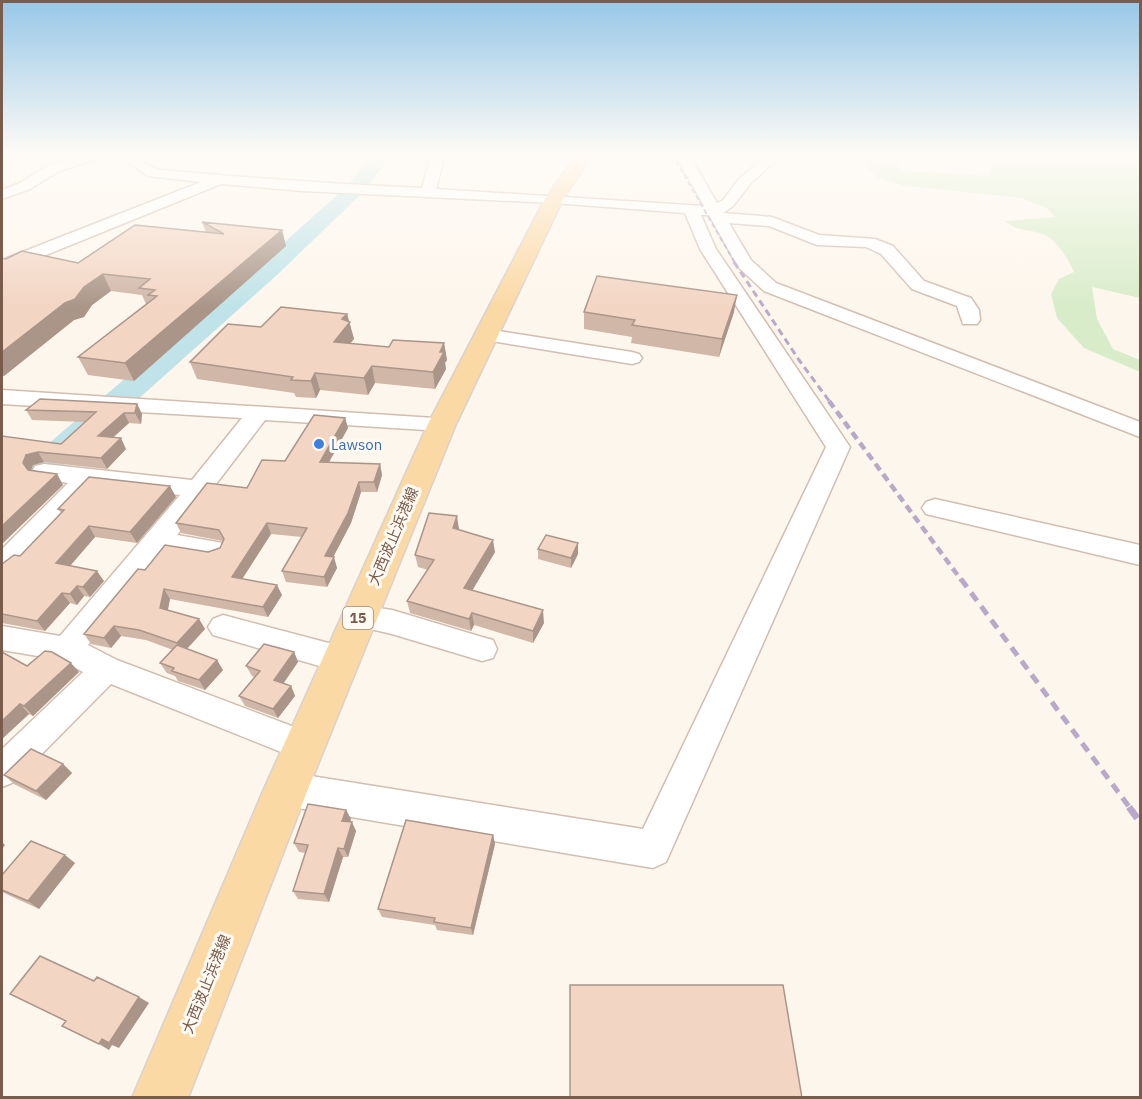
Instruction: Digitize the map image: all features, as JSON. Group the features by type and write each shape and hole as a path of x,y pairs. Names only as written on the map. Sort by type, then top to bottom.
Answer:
{"main road":[{"name":"大西波止浜港線","path":"160,1098 286,789 306,747 340,659 442,424 551,205"}],"street":[{"path":"13,262 154,205"},
{"path":"623,205 708,213 772,222 817,240 869,242 887,250 918,285 964,302 970,310 970,320"},
{"path":"705,205 744,264 770,287 1140,430"},
{"path":"708,213 723,205"},
{"path":"286,789 652,849 838,447 708,249 708,213"},
{"path":"486,334 632,358"},
{"path":"2,397 442,424"},
{"path":"66,649 157,542 259,412"},
{"path":"44,472 199,489"},
{"path":"2,565 88,477"},
{"path":"935,508 1140,555"},
{"path":"157,542 213,550"},
{"path":"359,616 392,622 482,649"},
{"path":"223,627 340,659"},
{"path":"2,638 66,649 106,669 306,747"},
{"path":"2,771 106,669"}],"green space":[{"path":"1040,205 1140,205 1140,298 1092,287 1097,319 1113,349 1140,360 1140,372 1084,348 1057,318 1051,294 1059,279 1074,272 1068,260 1061,249 1046,236 1017,228 1005,221 1055,217 1047,208"}],"building":[{"path":"202,222 282,230 125,363 78,357 157,296 148,295 155,290 139,288 150,279 103,274 84,287 75,299 65,303 2,352 2,258 6,259 22,251 78,263 135,225 224,234"},
{"path":"597,276 737,295 722,339 632,325 635,320 584,312"},
{"path":"281,307 347,314 342,319 350,322 334,342 389,347 393,340 444,343 440,352 444,352 433,372 372,366 364,378 315,373 311,381 291,380 293,377 190,362 228,324 261,327"},
{"path":"40,399 137,404 135,413 124,413 98,436 121,438 101,458 38,452 26,455 23,463 28,470 57,474 2,526 2,436 61,444 96,412 26,410"},
{"path":"314,415 345,418 320,462 380,464 374,482 359,482 348,513 325,556 334,557 324,577 282,571 307,528 267,523 232,577 277,585 263,607 164,589 160,608 199,619 177,643 139,630 114,626 104,638 84,634 138,569 145,570 165,545 208,552 220,548 224,539 219,530 176,523 207,483 247,488 262,460 285,461"},
{"path":"89,477 170,486 130,532 89,526 56,563 97,571 83,587 77,586 70,594 62,593 37,621 2,614 2,564 14,555 20,556 64,510 58,509"},
{"path":"429,513 457,516 453,528 493,540 464,588 543,610 533,631 472,613 469,619 407,601 434,560 415,555"},
{"path":"546,535 578,543 571,558 538,549"},
{"path":"264,644 294,652 274,680 291,686 273,709 239,696 260,671 246,666"},
{"path":"177,645 217,660 199,680 172,671 174,668 160,663"},
{"path":"45,651 52,652 71,663 24,706 20,704 2,721 2,652 27,666"},
{"path":"31,749 63,764 36,791 4,775"},
{"path":"308,804 346,810 342,821 352,822 344,849 338,848 324,894 293,891 308,845 294,843"},
{"path":"406,820 493,835 471,928 434,922 435,918 378,909"},
{"path":"31,841 65,855 28,901 2,890 2,875"},
{"path":"40,956 94,981 97,977 139,997 109,1043 102,1039 99,1044 62,1026 66,1021 10,994"},
{"path":"570,985 783,985 802,1098 570,1098"}],"waterway":[{"path":"2,502 269,269 338,205"}],"railway":[{"path":"702,205 735,263"},
{"path":"734,262 799,360 830,402"},
{"path":"829,401 962,581"},
{"path":"961,579 1130,808"},
{"path":"1129,807 1140,822"}],"place":[{"name":"Lawson","path":"319,444"}]}
